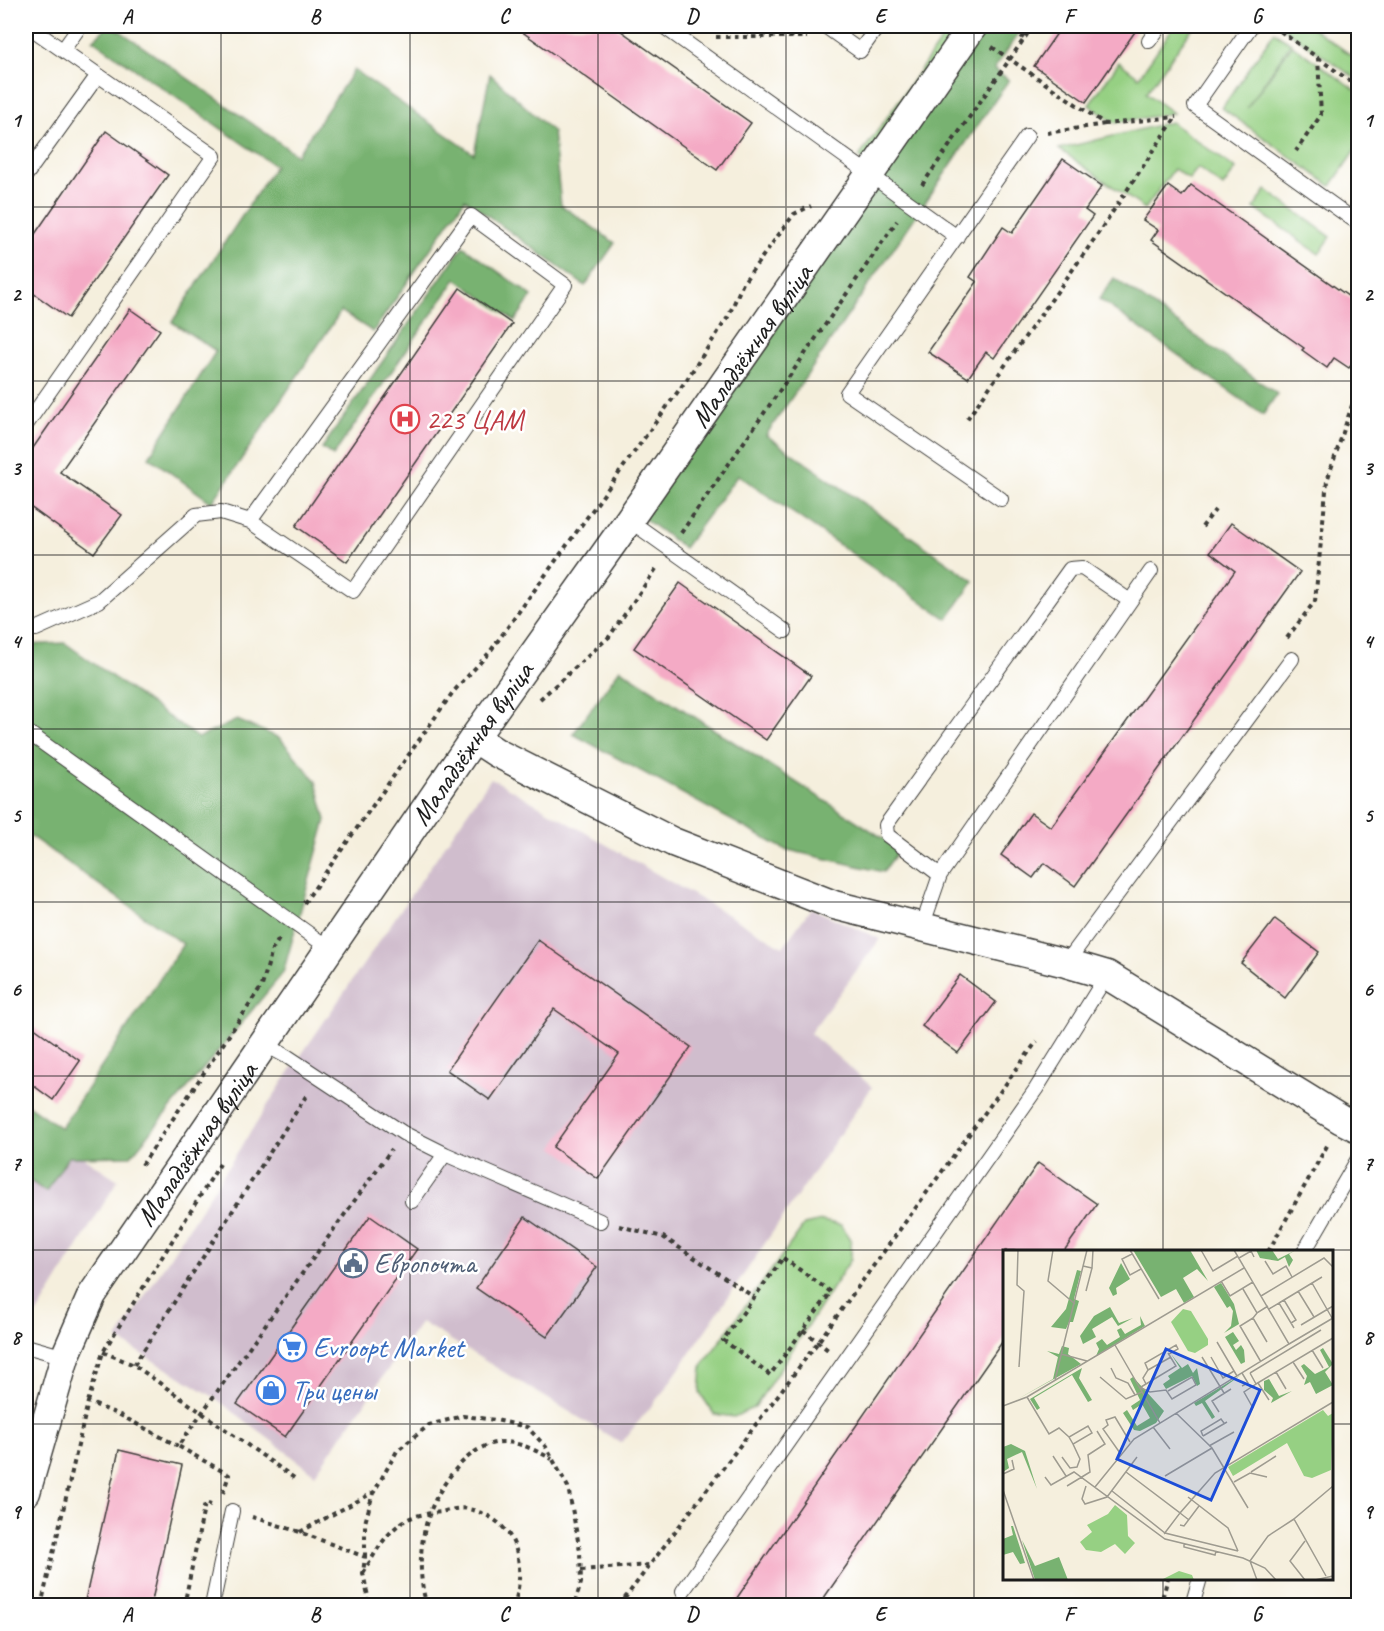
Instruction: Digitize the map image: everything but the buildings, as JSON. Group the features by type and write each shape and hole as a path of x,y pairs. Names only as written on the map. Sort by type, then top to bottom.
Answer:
{"street":[{"name":"Маладзёжная вуліца","path":"26,1492 65,1357 92,1295 266,1045 474,738 629,520 973,26"},
{"path":"474,738 497,753 673,842 834,905 1107,975 1350,1124"}],"lane":[{"path":"26,424 214,156 28,26"},
{"path":"63,50 80,26"},
{"path":"663,26 957,237"},
{"path":"825,26 860,51 878,26"},
{"path":"1149,41 1160,26"},
{"path":"1251,26 1195,106 1359,223"},
{"path":"26,175 98,75"},
{"path":"1001,499 847,393 1027,136"},
{"path":"26,629 36,629 99,601 196,515 221,512 249,521 353,591 565,285 471,216 249,521"},
{"path":"629,520 786,631"},
{"path":"940,875 887,835 886,825 1070,569 1082,568 1130,601"},
{"path":"922,927 940,875 1151,571"},
{"path":"1066,963 1292,659"},
{"path":"26,731 330,949"},
{"path":"683,1591 1036,1089 1107,975"},
{"path":"266,1045 288,1057 403,1134 600,1221"},
{"path":"412,1201 446,1154"},
{"path":"1305,1250 1359,1159"},
{"path":"26,1346 65,1357"},
{"path":"212,1605 226,1509"},
{"path":"1192,1605 1199,1580"}],"path":[{"path":"1006,26 1024,38"},
{"path":"1273,26 1359,87"},
{"path":"680,37 840,36"},
{"path":"1283,169 1321,114 1318,58"},
{"path":"1009,59 1106,124"},
{"path":"967,419 1093,242 1177,117 1195,106"},
{"path":"1027,136 1106,124 1177,117"},
{"path":"140,1168 262,986 272,950 292,921 453,692 489,653 687,379 728,317 749,274 794,214 812,205"},
{"path":"1202,527 1215,510"},
{"path":"619,1605 818,1342 1042,1034"},
{"path":"134,1365 318,1078"},
{"path":"1269,1250 1350,1124"},
{"path":"178,1446 403,1134"},
{"path":"41,1605 88,1402 103,1352 226,1155"},
{"path":"600,1221 663,1237 754,1297"},
{"path":"783,1258 831,1292 803,1330 770,1375 723,1340 783,1258"},
{"path":"803,1330 818,1342"},
{"path":"103,1352 134,1365 297,1480"},
{"path":"88,1402 120,1414 229,1474 226,1509"},
{"path":"370,1605 363,1573 364,1523 374,1492 397,1451 429,1425 463,1416 496,1419 527,1427 546,1447 568,1487 580,1551 581,1583 574,1605"},
{"path":"427,1605 422,1588 421,1562 429,1514 448,1480 462,1461 480,1448 503,1442 525,1445 553,1459"},
{"path":"300,1532 374,1492"},
{"path":"184,1605 206,1503 300,1532 365,1557"},
{"path":"363,1573 383,1540 406,1520 466,1508 488,1515 506,1530 516,1546 520,1571 514,1605"},
{"path":"581,1570 649,1565"},
{"path":"1160,1605 1167,1580"}],"shaded area":[{"path":"491,778 783,947 811,908 880,939 810,1033 872,1087 666,1388 621,1443 421,1322 315,1474 214,1397 117,1339 282,1083"},
{"path":"26,1120 118,1180 34,1319 26,1346"}],"green space":[{"path":"108,26 113,26 297,155 354,70 474,154 490,74 553,132 561,205 615,243 585,286 465,199 373,332 341,311 212,503 149,457 216,351 172,322 275,166 93,40"},
{"path":"951,26 962,26 866,163 859,157"},
{"path":"985,26 1024,26 994,69 1009,80 766,435 974,581 947,619 738,475 684,548 642,517"},
{"path":"1174,26 1194,26 1146,93 1173,113 1115,123 1089,105 1119,62 1139,77"},
{"path":"1280,26 1310,26 1358,60 1358,80"},
{"path":"1274,32 1291,43 1247,108 1292,45 1358,92 1358,146 1331,186 1222,108"},
{"path":"1171,122 1236,169 1223,187 1198,168 1189,179 1174,169 1145,209 1059,149"},
{"path":"1266,190 1331,237 1319,254 1254,208"},
{"path":"463,246 532,296 515,321 456,279 333,456 322,448"},
{"path":"1114,278 1277,394 1263,415 1099,299"},
{"path":"65,643 198,738 237,720 280,738 316,781 326,820 283,973 131,1156 68,1157 46,1192 26,1178 26,1104 61,1128 183,944 26,833 26,645"},
{"path":"620,669 900,849 883,872 784,849 573,734"},
{"path":"822,1221 841,1225 851,1241 851,1259 755,1407 734,1417 714,1414 700,1393 702,1366 804,1225"}],"place":[{"name":"223 ЦAM","path":"405,419"},
{"name":"Европочта","path":"353,1263"},
{"name":"Evroopt Market","path":"292,1347"},
{"name":"Три цены","path":"271,1390"}]}
